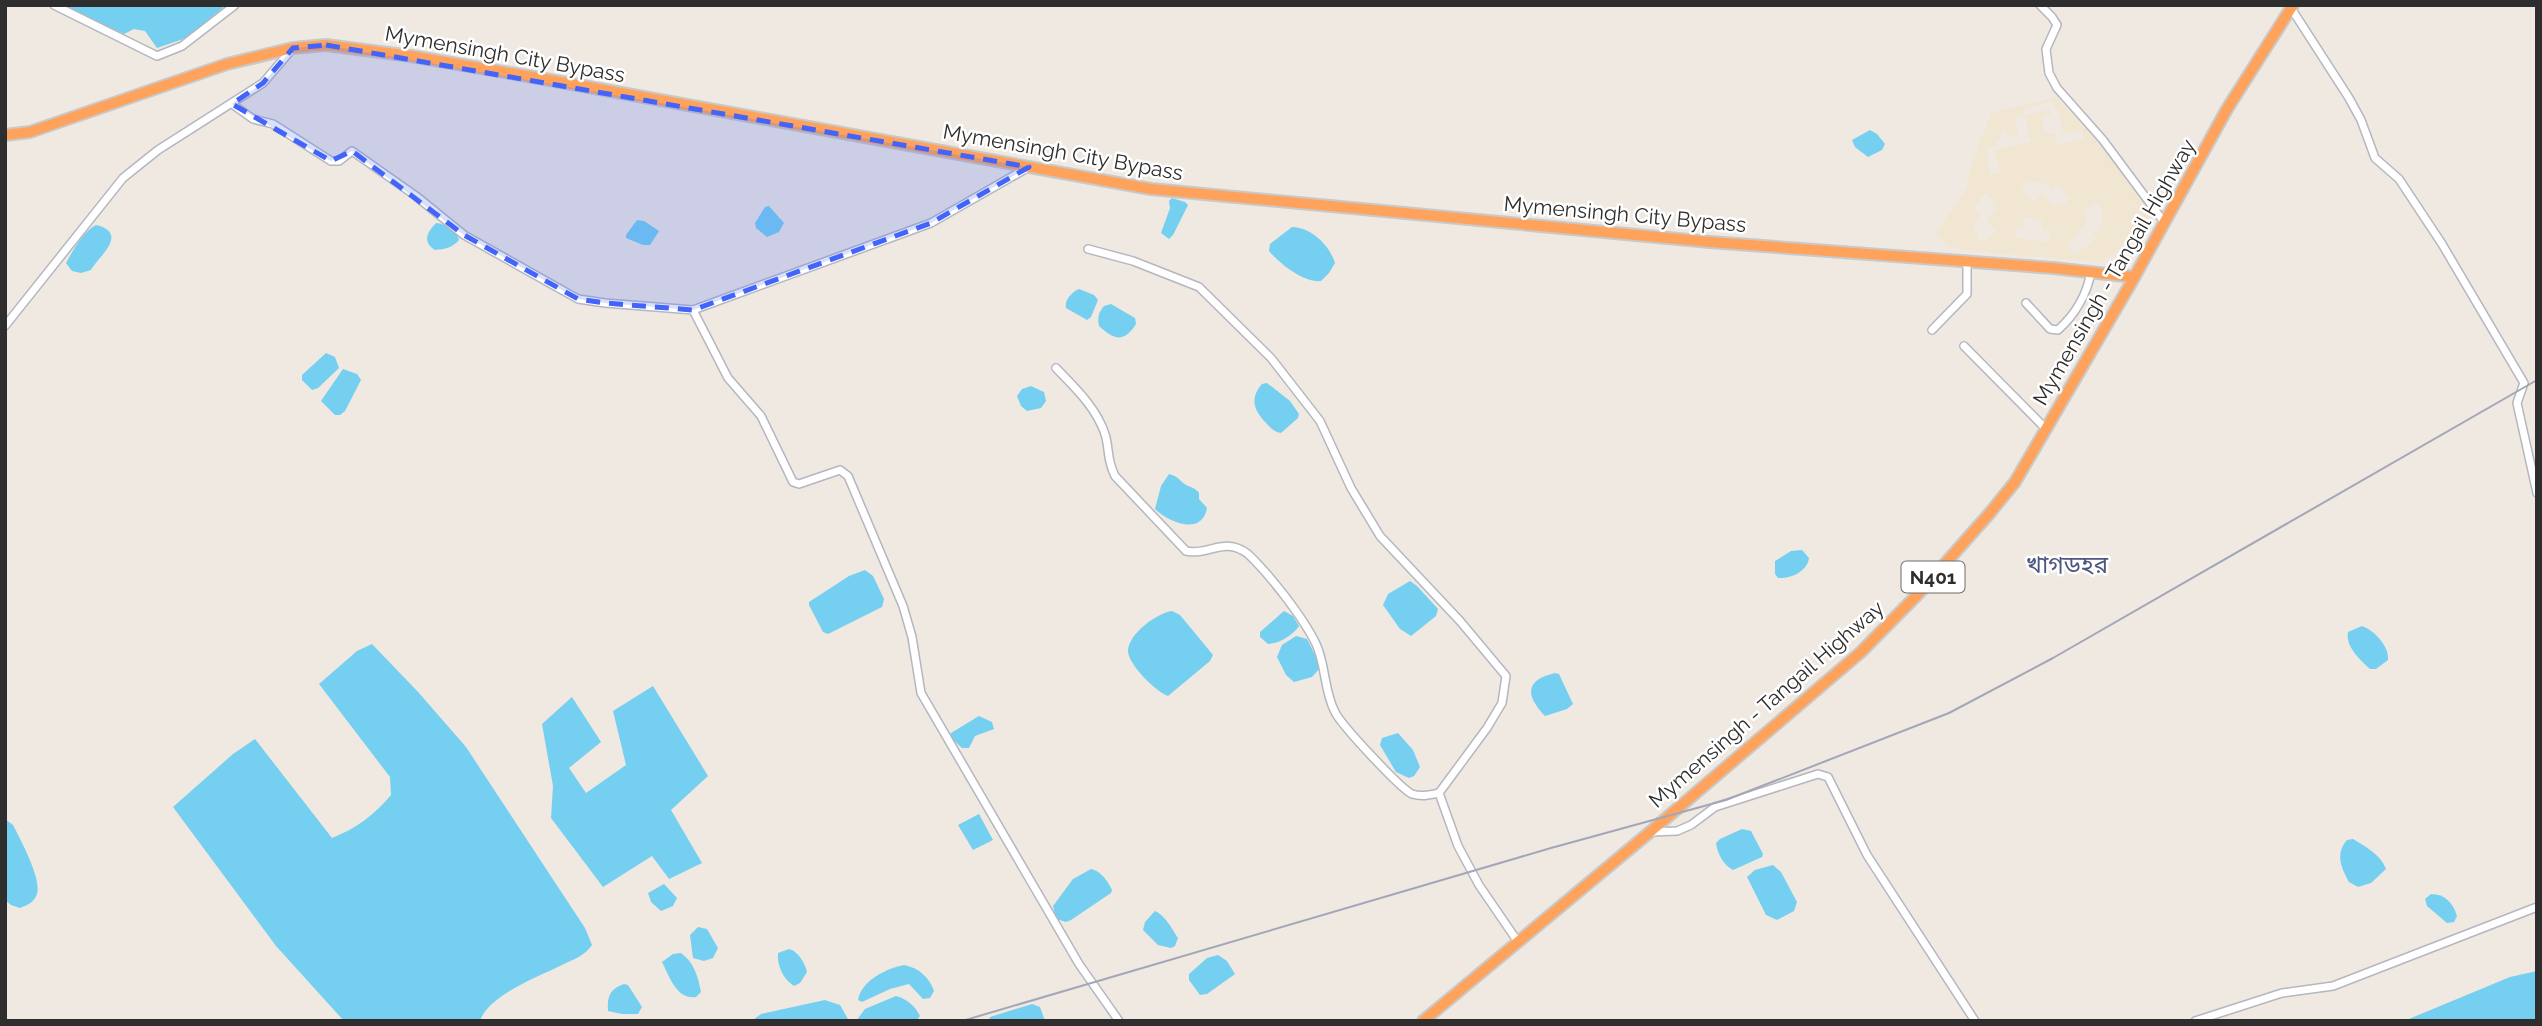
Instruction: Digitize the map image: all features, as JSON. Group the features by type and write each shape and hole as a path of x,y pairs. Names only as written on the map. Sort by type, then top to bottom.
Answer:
{"highway":[{"name":"Mymensingh - Tangail Highway","path":"1423,1021 1861,652 1919,593 1989,514 2015,482 2134,277 2227,109 2292,7"},
{"name":"Mymensingh City Bypass","path":"5,135 30,132 227,64 293,48 326,45 411,56 1165,190 1710,242 2134,277"}],"street":[{"path":"54,5 157,56 182,46 235,5"},
{"path":"2040,5 2053,17 2057,25 2045,55 2049,73 2057,88 2103,140 2164,222"},
{"path":"2292,7 2349,98 2361,120 2375,158 2399,179 2442,244 2524,383 2517,403 2537,493"},
{"path":"5,326 123,178 158,150 263,83 293,48"},
{"path":"232,104 253,119 273,124 331,161 339,161 352,151 416,195 464,235 578,299 693,310 931,223 1029,167"},
{"path":"1056,368 1088,402 1099,421 1105,436 1108,462 1115,476 1186,551 1198,554 1223,545 1238,547 1248,554 1295,612 1316,644 1324,665 1334,712 1409,793 1421,796 1439,793 1502,703 1506,676 1460,621 1380,536 1350,488 1320,421 1271,358 1199,287 1133,261 1088,249"},
{"path":"1932,330 1967,294 1967,262"},
{"path":"2026,303 2050,329 2058,330 2087,290 2091,272"},
{"path":"693,310 728,378 761,416 793,482 799,484 840,470 848,476 903,606 912,637 921,693 1079,964 1119,1021"},
{"path":"1964,346 2046,429"},
{"path":"1650,832 1677,831 1715,807 1818,774 1828,777 1867,855 1975,1021"},
{"path":"1439,793 1458,846 1479,885 1518,942"},
{"path":"2195,1021 2282,993 2333,986 2537,907"}],"highlighted area":[{"path":"326,45 1029,167 931,223 693,310 578,299 464,235 352,151 331,161 232,104 263,83 293,48"}],"shaded area":[{"path":"2056,97 2106,150 2153,216 2153,225 2132,244 2099,261 2010,255 1949,247 1936,233 1967,187 1969,173 1991,113","holes":["2053,101 2055,109 2058,109 2063,132 2059,135 2082,130 2084,139 2058,145 2055,133 2045,134 2041,117 2051,114 2050,110 2025,115 2031,142 1995,150 2000,173 1990,174 1986,148 1996,146 1995,141 2000,139 1999,132 2006,130 2008,137 2018,135 2014,117 2024,114 2023,108","2029,180 2033,183 2037,180 2043,185 2046,182 2052,189 2058,184 2070,198 2061,207 2057,203 2054,206 2043,194 2034,202 2021,189","1985,194 1995,200 1993,203 1998,208 1987,221 1996,230 1984,243 1975,236 1978,233 1972,228 1980,214 1973,208","2097,202 2104,212 2100,215 2104,221 2099,225 2101,228 2093,233 2097,239 2074,255 2067,245 2088,221 2082,212","2024,216 2042,221 2042,230 2050,232 2048,242 2015,238 2016,227 2026,229 2023,225"]}],"water":[{"path":"60,5 226,5 189,37 157,48 145,31 134,29 124,34"},
{"path":"1870,130 1885,144 1882,150 1868,157 1855,147 1852,140"},
{"path":"1172,198 1188,205 1169,239 1161,233"},
{"path":"769,206 784,223 779,232 767,237 756,228 755,223 765,207"},
{"path":"637,220 644,221 659,231 650,245 626,238"},
{"path":"436,223 450,228 459,240 448,248 435,250 428,244 427,237"},
{"path":"96,225 111,234 109,246 91,270 81,273 72,271 66,263 83,236"},
{"path":"1292,227 1313,234 1324,244 1332,257 1335,263 1321,281 1300,276 1269,251 1270,244"},
{"path":"1079,289 1094,295 1098,300 1087,320 1066,308 1069,297"},
{"path":"1111,304 1135,318 1136,324 1123,337 1114,337 1099,326 1098,317 1101,310"},
{"path":"326,353 335,357 339,368 318,388 312,390 302,380 302,375"},
{"path":"343,369 357,374 361,380 345,411 335,415 321,401"},
{"path":"1267,383 1290,401 1299,414 1281,433 1267,424 1255,405 1258,389"},
{"path":"1031,386 1044,392 1046,401 1041,408 1027,411 1021,406 1017,396 1022,389"},
{"path":"1169,474 1199,493 1199,499 1207,508 1199,522 1177,522 1155,509 1161,486"},
{"path":"1802,550 1809,558 1805,567 1793,576 1778,578 1775,574 1775,561 1791,551"},
{"path":"865,570 873,576 884,599 882,607 828,634 823,632 809,602 849,576"},
{"path":"1410,581 1438,609 1436,616 1411,636 1400,629 1383,605 1388,594"},
{"path":"1172,611 1180,615 1213,655 1210,661 1168,696 1144,677 1129,657 1128,651 1129,644 1144,625"},
{"path":"1284,611 1293,616 1299,626 1285,638 1268,644 1260,637 1260,632"},
{"path":"2362,626 2376,635 2384,644 2388,655 2388,660 2376,669 2370,669 2362,661 2349,642 2348,632"},
{"path":"1296,636 1307,639 1321,667 1312,677 1294,682 1286,675 1277,657 1282,645"},
{"path":"372,644 466,747 585,928 592,945 578,957 503,996 493,1003 480,1021 344,1021 276,946 173,807 233,754 255,739 332,838 371,815 391,795 390,777 319,684 357,651"},
{"path":"1559,674 1573,704 1567,709 1545,716 1534,701 1531,689 1538,680"},
{"path":"653,686 708,776 671,810 702,863 669,879 652,856 603,887 551,818 553,786 542,724 572,697 601,742 569,768 586,793 626,765 613,711"},
{"path":"979,716 992,722 994,729 975,736 969,748 962,748 950,737 951,733"},
{"path":"1398,733 1413,750 1420,767 1414,776 1409,778 1396,772 1380,745 1382,738"},
{"path":"979,814 993,840 973,850 958,825"},
{"path":"5,819 13,825 30,859 38,887 36,897 20,908 5,900"},
{"path":"1742,829 1751,831 1763,854 1762,857 1733,870 1722,859 1716,843"},
{"path":"2353,839 2377,855 2386,869 2371,883 2358,887 2349,882 2340,861 2343,845 2347,840"},
{"path":"1773,865 1781,872 1797,902 1794,911 1777,920 1766,915 1747,877 1755,870"},
{"path":"1091,869 1103,876 1112,890 1111,893 1071,920 1066,922 1056,919 1053,906 1073,879"},
{"path":"664,884 677,898 673,906 661,911 651,902 648,893"},
{"path":"2431,894 2451,903 2457,916 2454,922 2447,923 2427,906 2425,899"},
{"path":"1155,911 1165,919 1178,938 1175,946 1171,948 1158,945 1143,930 1145,922"},
{"path":"698,927 707,929 718,948 713,958 704,961 693,958 690,935"},
{"path":"789,949 801,958 807,972 800,983 794,986 784,976 779,963 778,953"},
{"path":"681,953 697,975 701,992 696,997 683,995 678,991 662,962 673,954"},
{"path":"1218,955 1227,961 1235,974 1207,994 1200,995 1189,980 1189,974 1207,958"},
{"path":"904,965 914,968 926,977 934,991 930,998 923,999 909,984 890,989 862,1002 858,1000 869,981 890,969"},
{"path":"2537,971 2537,1021 2404,1021 2510,977"},
{"path":"624,984 628,985 642,1007 638,1014 608,1011 610,994"},
{"path":"896,996 913,1006 920,1016 917,1020 856,1021 865,1009"},
{"path":"825,1000 840,1005 849,1021 753,1020 761,1014"},
{"path":"1032,1004 1040,1007 1045,1021 988,1021 990,1017"}],"railway":[{"path":"962,1021 1551,848 1726,800 1949,713 2053,658 2537,380"}],"district":[{"name":"খাগডহর","path":"2067,564"}]}
